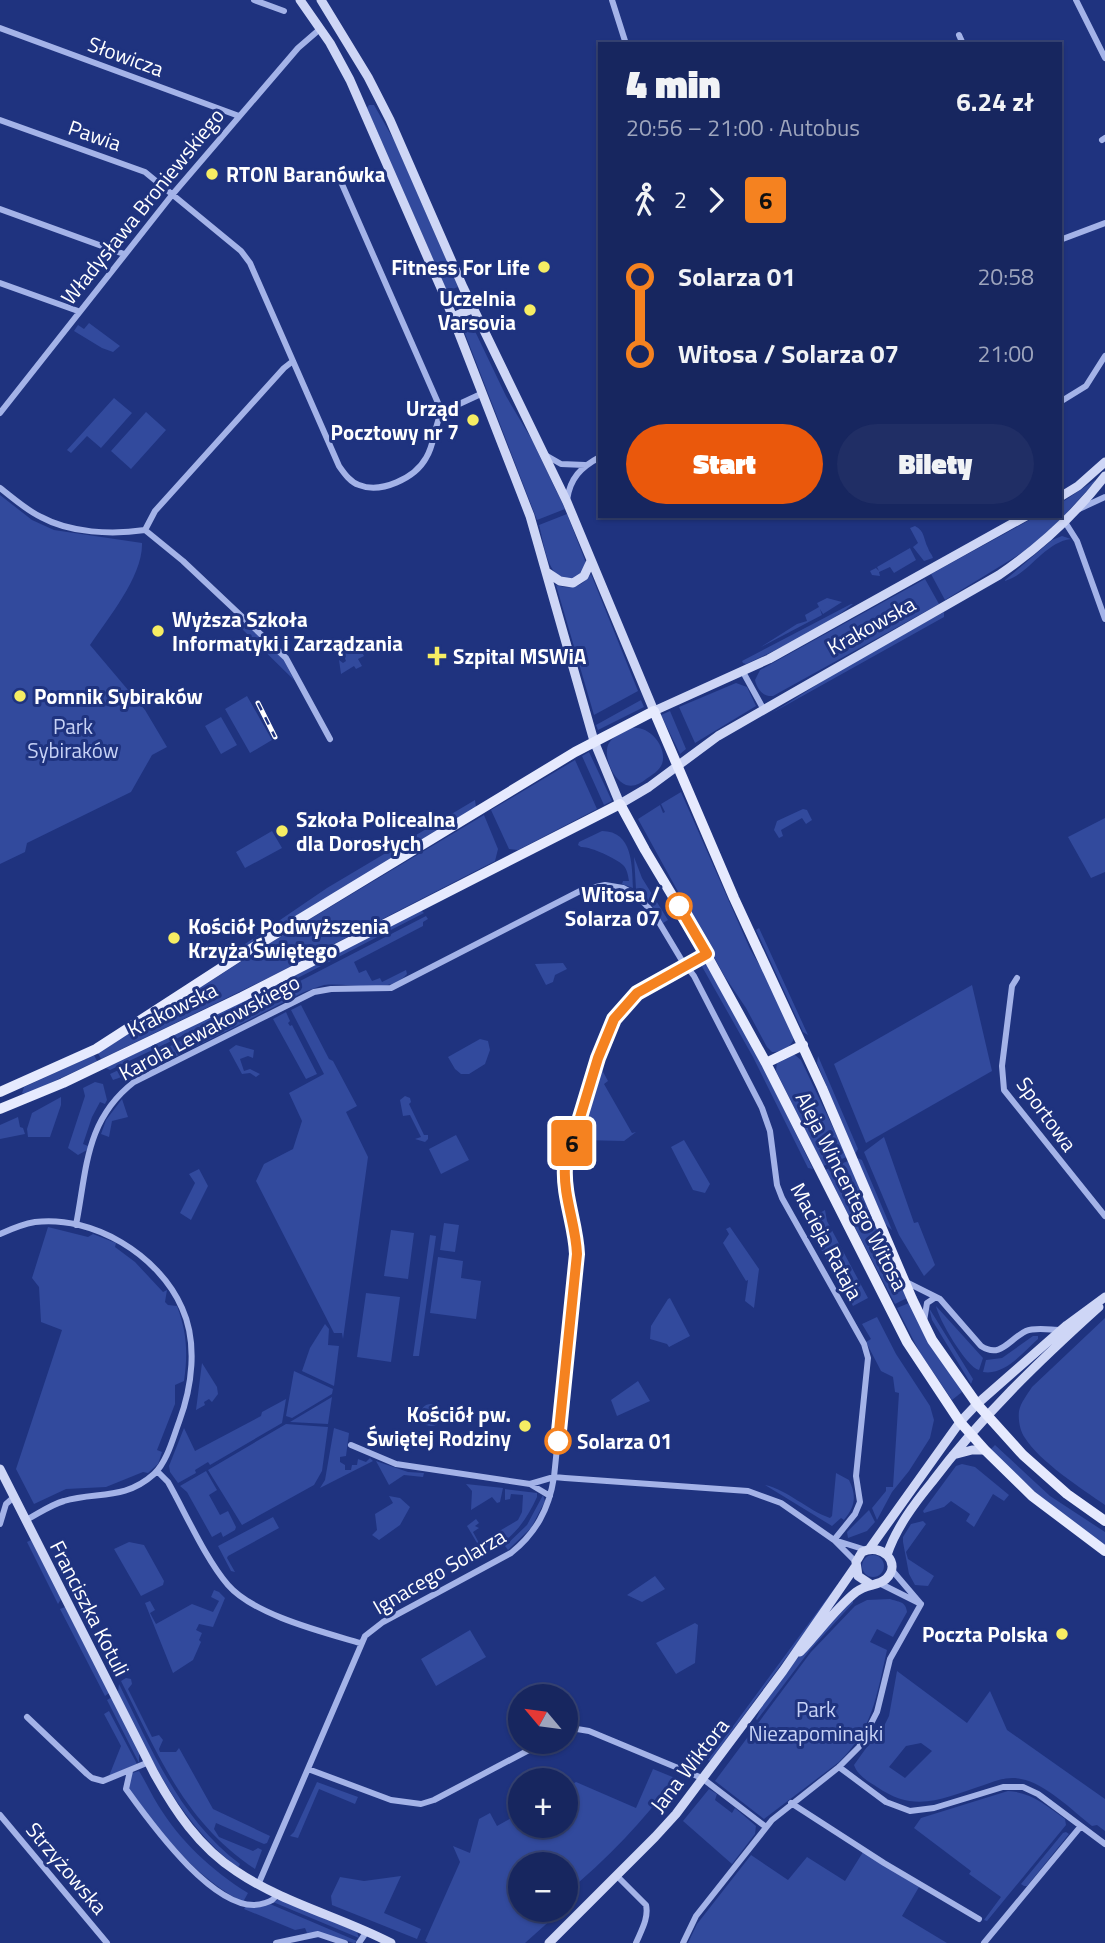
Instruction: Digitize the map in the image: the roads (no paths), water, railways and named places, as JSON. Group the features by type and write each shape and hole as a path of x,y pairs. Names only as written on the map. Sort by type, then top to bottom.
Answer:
{"main road":[{"path":"300,0 339,58 453,317 530,516 594,741 620,804"},
{"path":"321,0 380,99 474,308 567,502 654,711"},
{"path":"320,29 333,19"},
{"path":"362,106 367,99 380,99"},
{"path":"453,317 474,308"},
{"path":"1062,497 1105,462"},
{"name":"Krakowska","path":"0,1109 242,997 620,804 711,740 992,579 1027,555 1065,522 1105,476"},
{"name":"Krakowska","path":"0,1092 73,1060 118,1035 289,925 594,741 743,672 1023,518"},
{"path":"548,573 560,581 573,583 584,576 591,560"},
{"name":"Aleja Wincentego Witosa","path":"654,711 734,898 803,1045 924,1324 944,1358 987,1416 1043,1474 1105,1521"},
{"name":"Aleja Wincentego Witosa","path":"620,804 707,954 766,1063 907,1342 960,1422 985,1450 1041,1504 1105,1552"},
{"path":"766,1063 803,1045"},
{"path":"868,1549 880,1549 887,1555 891,1569 887,1578 874,1584 861,1580 855,1564 859,1555 868,1549 960,1422 1061,1330 1105,1299"},
{"path":"887,1555 899,1528 970,1433 1105,1299"},
{"path":"951,1456 985,1450"},
{"name":"Franciszka Kotuli","path":"0,1469 149,1762 172,1804 201,1841 226,1864 258,1885 391,1943"},
{"name":"Jana Wiktora","path":"549,1943 655,1837 783,1671 855,1564"},
{"name":"Jana Wiktora","path":"783,1671 854,1594 874,1584"}],"street":[{"path":"254,0 284,11"},
{"path":"612,0 625,42"},
{"path":"1076,0 1105,58"},
{"name":"Słowicza","path":"0,28 239,116"},
{"name":"Władysława Broniewskiego","path":"0,413 172,195 298,48 320,29"},
{"path":"960,35 962,42"},
{"name":"Pawia","path":"0,120 138,169 246,256 339,466 359,485 382,487 421,467 431,449 442,412"},
{"path":"338,175 442,412 483,393"},
{"path":"0,209 124,254"},
{"path":"1062,239 1105,223"},
{"path":"0,283 78,311"},
{"path":"1062,401 1086,386 1105,356"},
{"path":"145,530 155,511 293,361"},
{"path":"543,452 561,464 585,465"},
{"path":"567,502 571,484 585,465 598,458"},
{"path":"0,488 52,523 113,532 145,530 183,561 286,659 330,739"},
{"name":"Krakowska","path":"1077,509 1105,497"},
{"path":"1065,522 1076,539 1105,619"},
{"path":"743,672 764,710"},
{"name":"Karola Lewakowskiego","path":"75,1225 94,1136 101,1118 116,1098 149,1073 314,992 331,989 391,988 545,907 600,885 623,888 646,903 685,966"},
{"name":"Ignacego Solarza","path":"258,1885 360,1643 375,1627 518,1548 537,1528 550,1496 554,1477 577,1254 575,1227 564,1179 568,1156 602,1046 614,1019 637,993 707,954"},
{"name":"Macieja Rataja","path":"685,966 694,976 762,1108 770,1131 776,1181 782,1198 864,1344 868,1357 856,1476 860,1502 855,1514 834,1540"},
{"name":"Sportowa","path":"1017,978 1012,986 1002,1066 1004,1090 1105,1216"},
{"path":"15,1087 20,1102"},
{"path":"0,1234 33,1223 51,1222 75,1225 102,1233 135,1250 172,1290 182,1308 191,1343 186,1397 176,1429 157,1471 126,1490 107,1496 67,1500 26,1520"},
{"path":"904,1280 936,1297 988,1350 1002,1349 1027,1330 1061,1330"},
{"path":"924,1324 927,1303 936,1297"},
{"path":"351,1445 406,1466 530,1484 550,1496"},
{"path":"157,1471 168,1482 217,1569 233,1590 285,1618 360,1643"},
{"path":"530,1484 554,1477 748,1491 781,1503 834,1540 855,1564"},
{"path":"0,1524 6,1504 14,1497"},
{"path":"834,1540 868,1549"},
{"path":"891,1569 921,1604"},
{"path":"874,1584 921,1604"},
{"path":"683,1943 696,1916 765,1827 791,1803 839,1767 859,1747 872,1726 890,1659 921,1604"},
{"path":"27,1717 92,1778 103,1781 149,1762"},
{"path":"578,1729 589,1731 702,1778 765,1827"},
{"path":"308,1769 391,1800 421,1804 435,1800 522,1754"},
{"path":"839,1767 886,1802 902,1809 926,1810 1003,1787 1015,1786 1038,1794 1105,1844"},
{"path":"130,1771 125,1789 180,1857 207,1883 231,1899 250,1906 269,1902 277,1894"},
{"path":"791,1803 884,1863 979,1919"},
{"name":"Strzyżowska","path":"0,1815 107,1943"},
{"path":"984,1943 1081,1826"},
{"path":"617,1876 648,1909 636,1943"},
{"path":"359,1943 367,1931"},
{"path":"276,1943 318,1934 345,1943"}],"railway":[{"path":"258,703 275,737"}],"place":[{"name":"RTON Baranówka","path":"212,174"},
{"name":"Fitness For Life","path":"544,267"},
{"name":"Uczelnia Varsovia","path":"530,310"},
{"name":"Urząd Pocztowy nr 7","path":"473,420"},
{"name":"Wyższa Szkoła Informatyki i Zarządzania","path":"158,631"},
{"name":"Szpital MSWiA","path":"437,656"},
{"name":"Pomnik Sybiraków","path":"20,696"},
{"name":"Szkoła Policealna dla Dorosłych","path":"282,831"},
{"name":"Witosa / Solarza 07","path":"679,906"},
{"name":"Kościół Podwyższenia Krzyża Świętego","path":"174,938"},
{"name":"Kościół pw. Świętej Rodziny","path":"525,1426"},
{"name":"Solarza 01","path":"558,1441"},
{"name":"Poczta Polska","path":"1062,1634"}],"park label":[{"name":"Park Sybiraków","path":"73,738"},
{"name":"Park Niezapominajki","path":"816,1721"}]}
